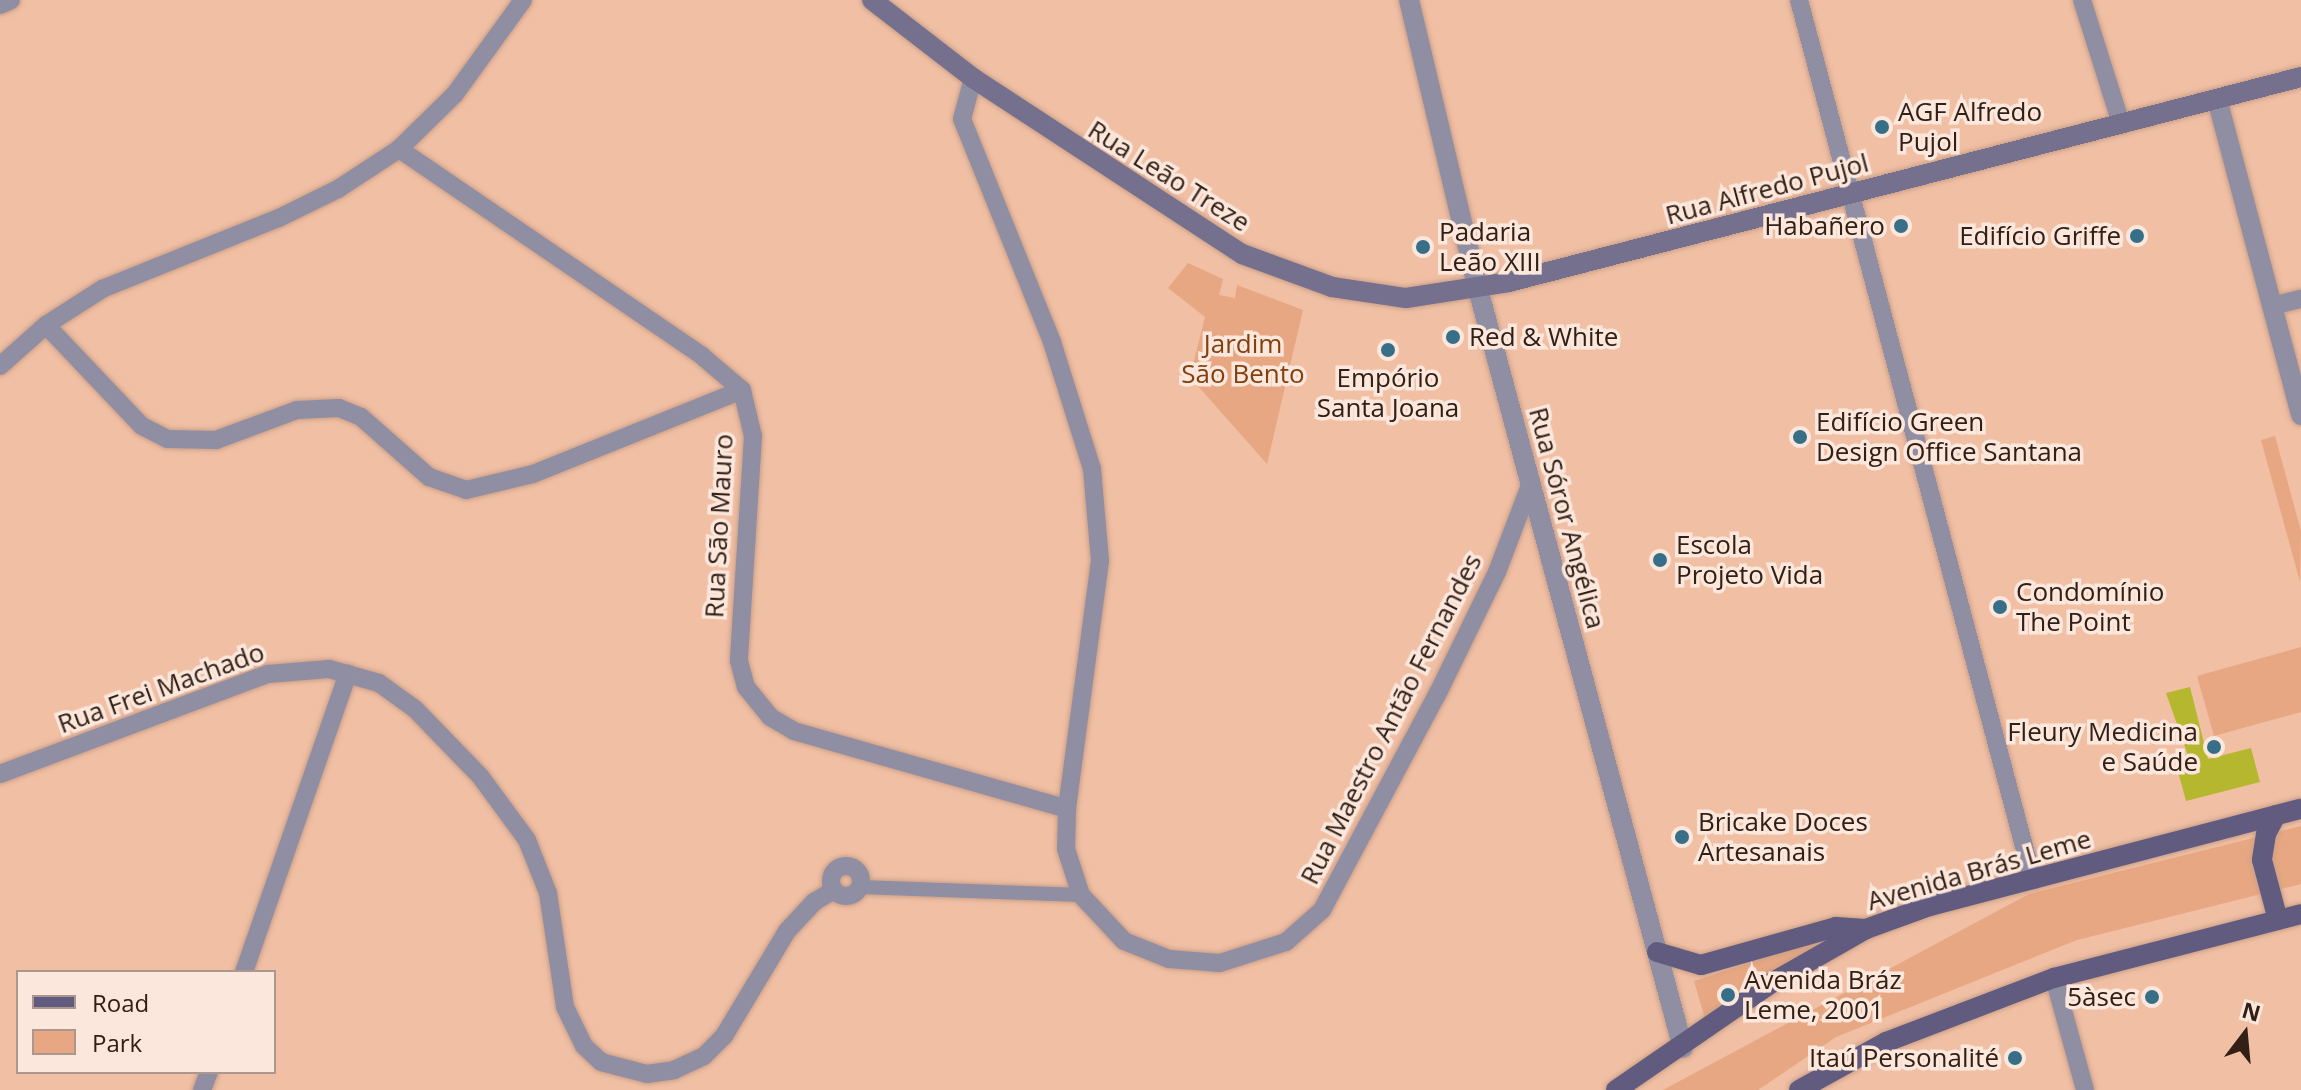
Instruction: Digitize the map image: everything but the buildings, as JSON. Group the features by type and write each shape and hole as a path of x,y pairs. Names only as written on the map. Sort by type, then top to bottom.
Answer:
{"main road":[{"name":"Rua Leão Treze","path":"872,0 973,78 1201,230 1291,275 1406,298 1478,289"},
{"name":"Rua Alfredo Pujol","path":"1478,289 2301,77"},
{"name":"Avenida Brás Leme","path":"1616,1090 1683,1048 1773,982 1866,929 2033,880 2301,809"},
{"path":"2276,815 2266,834 2262,860 2278,920"},
{"path":"1799,1090 1886,1042 2054,978 2301,914"},
{"path":"1657,952 1686,965 1701,965 1836,927 1866,929"}],"street":[{"path":"0,5 11,0"},
{"path":"0,366 46,325 102,289 338,189 399,149 455,94 523,0"},
{"name":"Rua Sóror Angélica","path":"1409,0 1478,289 1683,1048"},
{"path":"1799,0 2033,880"},
{"path":"2082,0 2121,124"},
{"name":"Rua Maestro Antão Fernandes","path":"973,78 962,119 1070,390 1099,514 1098,589 1067,809 1067,862 1081,895 1124,941 1184,962 1240,959 1286,942 1306,926 1341,883 1437,695 1497,572 1531,483"},
{"path":"2217,99 2301,415"},
{"path":"46,325 142,426 167,439 216,440 297,410 339,408 361,417 429,477 466,490 533,474 742,390 702,356 399,149"},
{"path":"2272,306 2301,299"},
{"name":"Rua São Mauro","path":"742,390 753,436 739,661 755,701 770,717 794,731 1067,809"},
{"name":"Rua Frei Machado","path":"0,774 249,678 305,668 348,674 379,683 415,709 513,819 543,874 572,1028 601,1062 647,1074 674,1070 704,1056 724,1036 798,917 834,890 831,877 844,867 859,874 860,887"},
{"path":"245,970 348,674"},
{"path":"860,887 1081,895"},
{"path":"2054,978 2085,1090"}],"green space":[{"name":"Jardim São Bento","path":"1188,263 1223,279 1219,295 1235,298 1237,285 1303,310 1267,464 1190,377 1205,317 1168,288"},
{"path":"2275,436 2301,531 2300,582 2261,440"},
{"path":"2301,647 2301,712 2214,736 2197,676"},
{"path":"2301,826 2301,884 2077,940 1836,1037 1758,1090 1663,1090 2029,894"},
{"path":"1825,938 1833,940 1705,1019 1694,981"}],"shaded area":[{"path":"2190,687 2208,759 2251,748 2260,782 2186,801 2177,768 2191,764 2166,693"}],"place":[{"name":"AGF Alfredo Pujol","path":"1882,127"},
{"name":"Habañero","path":"1901,226"},
{"name":"Edifício Griffe","path":"2137,236"},
{"name":"Padaria Leão XIII","path":"1423,247"},
{"name":"Red & White","path":"1453,337"},
{"name":"Empório Santa Joana","path":"1388,350"},
{"name":"Edifício Green Design Office Santana","path":"1800,437"},
{"name":"Escola Projeto Vida","path":"1660,560"},
{"name":"Condomínio The Point","path":"2000,607"},
{"name":"Fleury Medicina e Saúde","path":"2214,747"},
{"name":"Bricake Doces Artesanais","path":"1682,837"},
{"name":"Avenida Bráz Leme, 2001","path":"1728,995"},
{"name":"5àsec","path":"2152,997"},
{"name":"Itaú Personalité","path":"2015,1058"}]}
